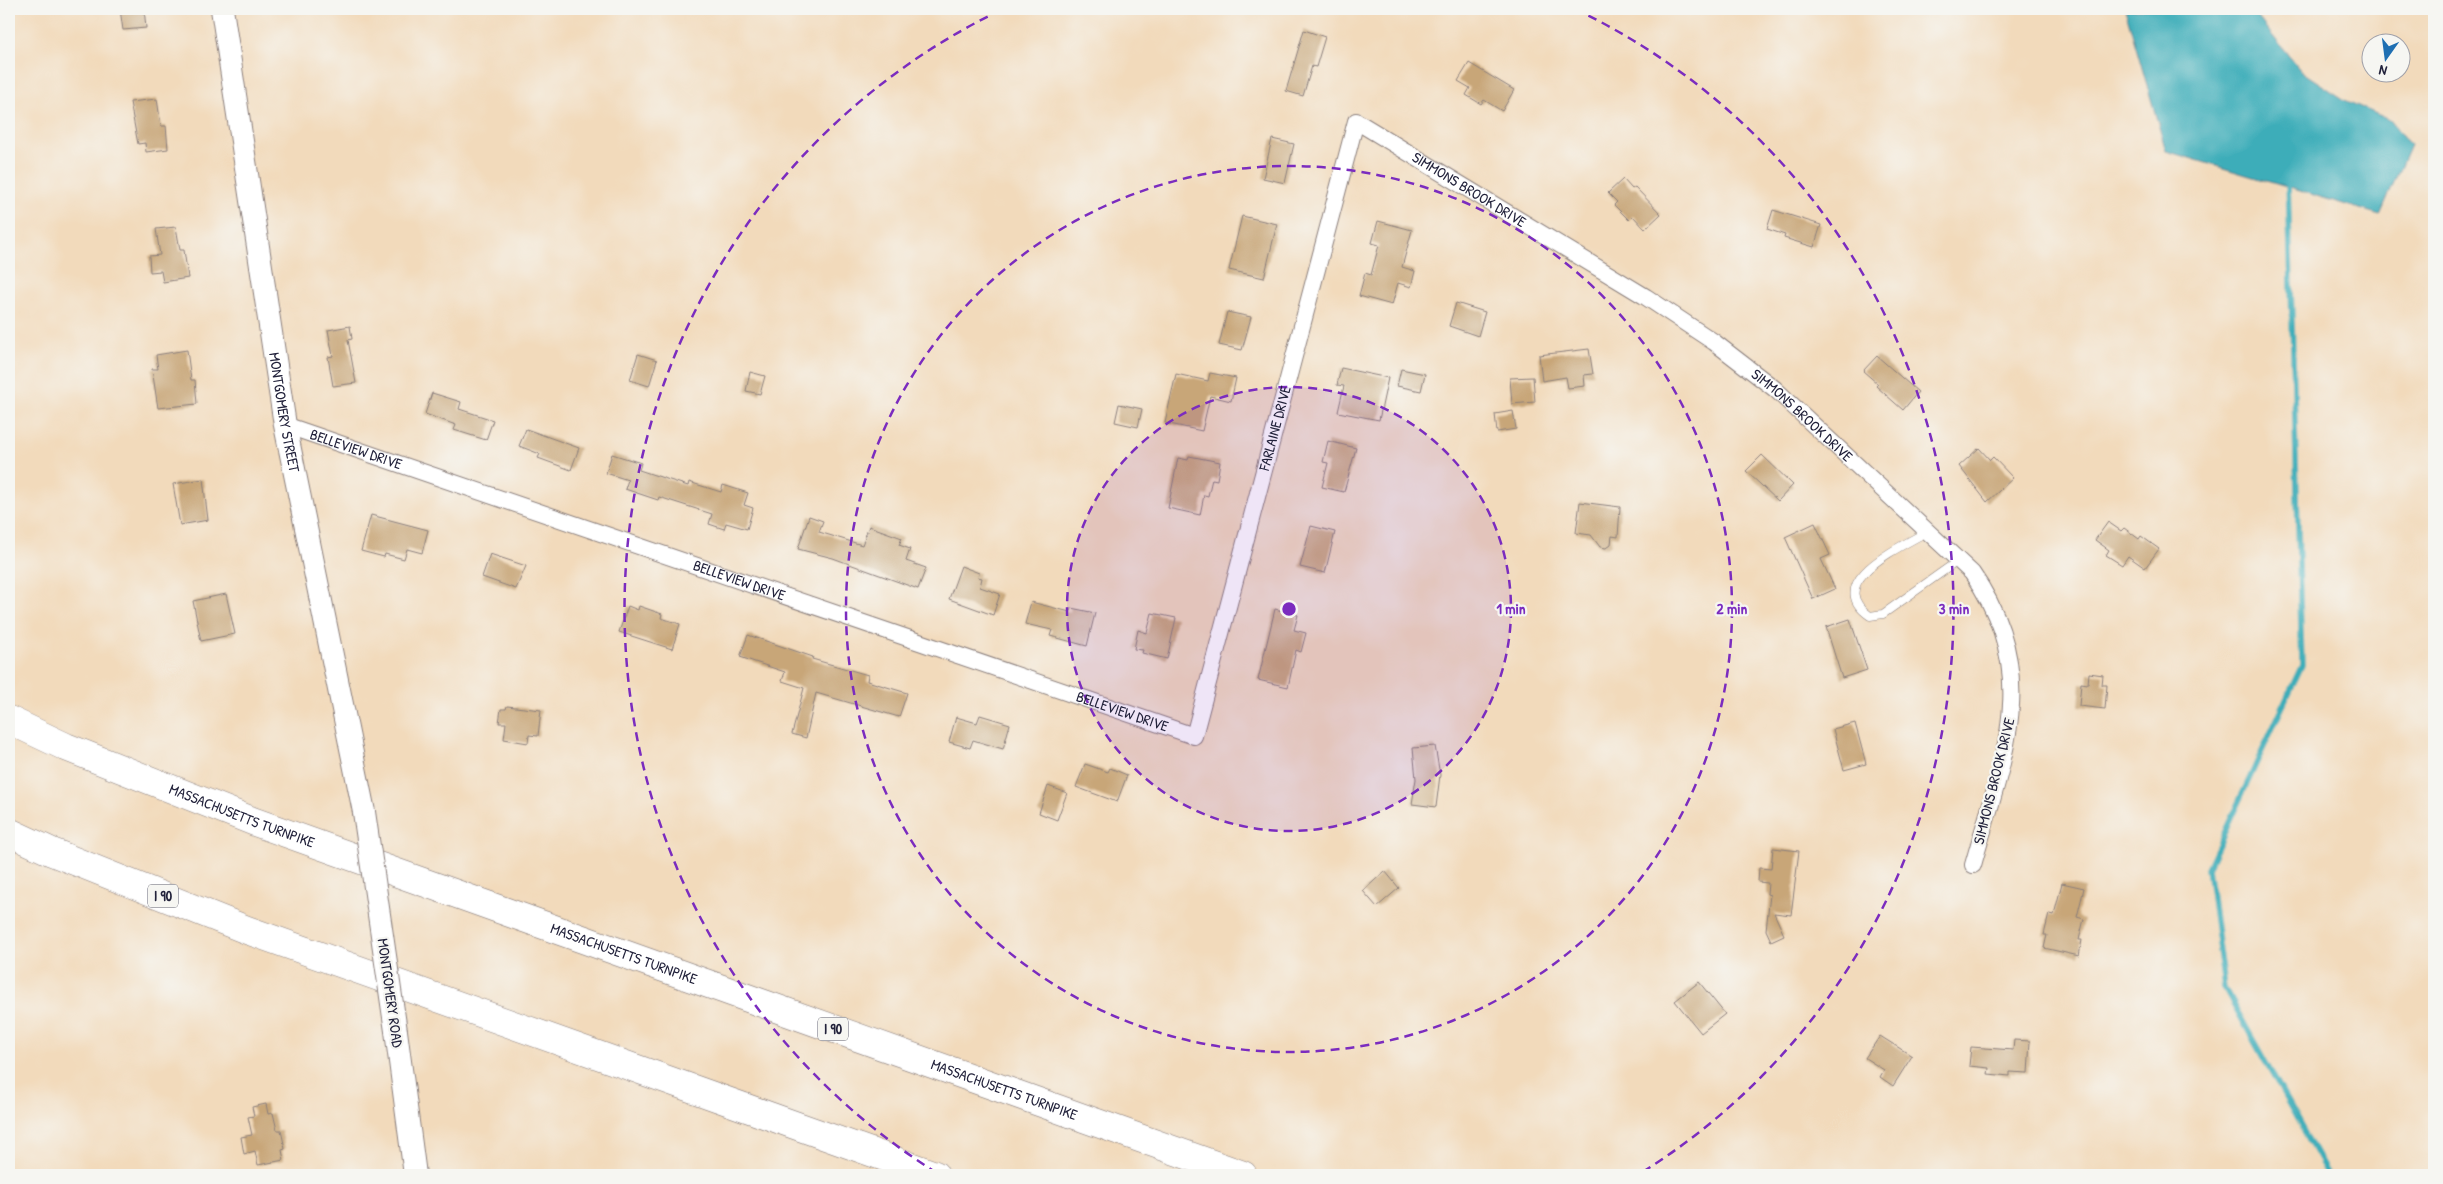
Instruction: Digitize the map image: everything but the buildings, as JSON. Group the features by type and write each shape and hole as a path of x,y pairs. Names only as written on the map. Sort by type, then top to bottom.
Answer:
{"highway":[{"name":"MASSACHUSETTS TURNPIKE","path":"9,720 66,747 264,825 1243,1175"},
{"name":"I 90","path":"9,832 52,852 247,930 935,1175"}],"main road":[{"name":"MONTGOMERY STREET","path":"222,9 285,426 364,812"},
{"name":"MONTGOMERY ROAD","path":"364,812 415,1175"}],"street":[{"name":"SIMMONS BROOK DRIVE","path":"1356,121 1638,292 1714,342 1774,389 1960,560 1984,589 1994,611 2008,658 2012,687 2012,710 2007,742 1973,865"},
{"name":"FARLAINE DRIVE","path":"1194,736 1356,121"},
{"name":"BELLEVIEW DRIVE","path":"285,426 1194,736"}],"lane":[{"path":"1928,531 1870,567 1857,578 1854,594 1859,608 1870,616 1884,614 1960,560"}],"water":[{"path":"2125,9 2251,9 2301,71 2345,100 2390,120 2410,145 2380,215 2166,151"}],"waterway":[{"path":"2288,181 2302,665 2208,868 2224,987 2328,1175"}]}
